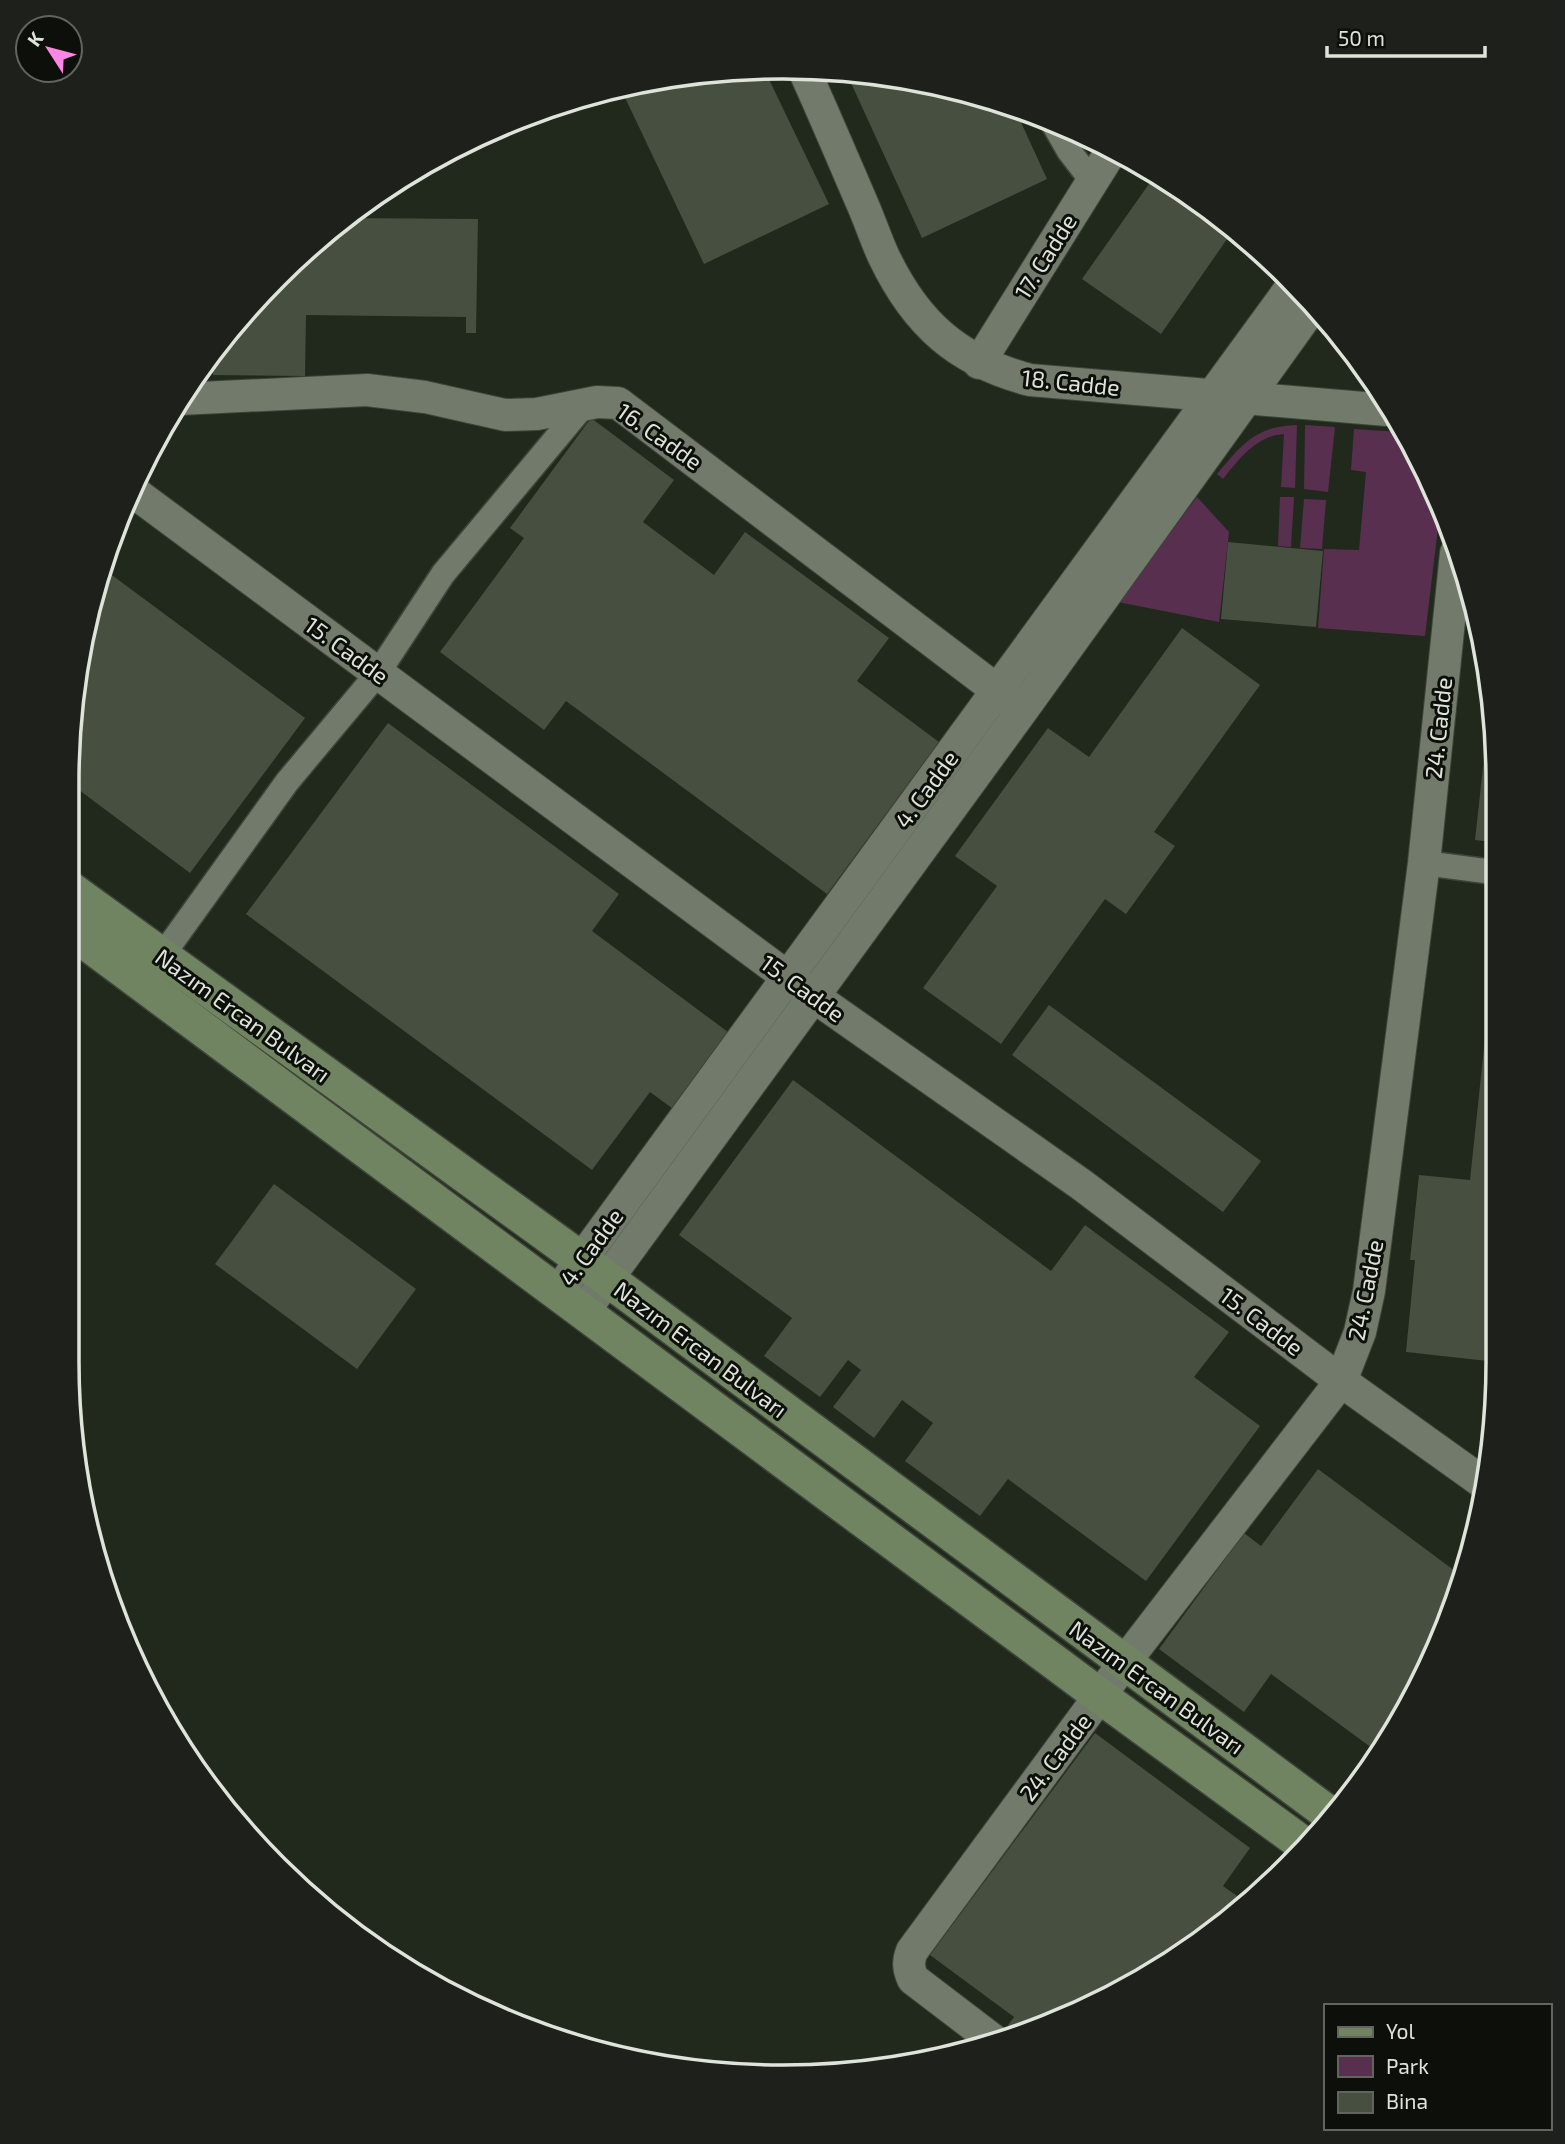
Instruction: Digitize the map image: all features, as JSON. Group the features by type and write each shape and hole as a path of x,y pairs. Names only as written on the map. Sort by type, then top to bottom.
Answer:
{"main road":[{"name":"Nazım Ercan Bulvarı","path":"79,896 594,1270 1324,1810"},
{"name":"Nazım Ercan Bulvarı","path":"79,938 1298,1840"}],"street":[{"name":"18. Cadde","path":"808,80 884,257 904,294 950,345 979,363 1030,380 1379,409"},
{"path":"1061,136 1092,181"},
{"name":"17. Cadde","path":"979,363 1107,158"},
{"name":"4. Cadde","path":"801,987 998,690 1287,293"},
{"name":"4. Cadde","path":"571,1302 801,987 1023,709 1308,313"},
{"name":"16. Cadde","path":"193,398 367,390 425,397 505,415 537,414 610,401 626,408 1023,709"},
{"path":"162,956 287,782 378,673 443,574 584,405"},
{"name":"15. Cadde","path":"140,496 801,987 1082,1185 1341,1381 1476,1477"},
{"name":"24. Cadde","path":"986,2035 913,1979 909,1960 920,1939 1124,1663 1341,1381 1360,1332 1369,1291 1424,863 1454,573"},
{"path":"1424,863 1486,871"}],"green space":[{"path":"1297,425 1295,488 1281,487 1284,434 1257,444 1242,456 1223,479 1217,474 1242,446 1260,433"},
{"path":"1305,425 1335,427 1328,492 1304,489"},
{"path":"1354,429 1392,431 1433,513 1438,527 1425,636 1318,628 1324,549 1359,550 1366,472 1351,470"},
{"path":"1197,497 1229,532 1219,622 1118,602"},
{"path":"1280,497 1294,497 1291,547 1278,546"},
{"path":"1304,499 1326,500 1322,549 1300,548"}],"building":[{"path":"769,79 829,204 704,264 625,97 691,85"},
{"path":"851,82 920,92 1020,120 1047,179 922,238"},
{"path":"1150,183 1228,238 1161,334 1082,279"},
{"path":"362,218 478,219 476,333 466,333 466,317 306,315 305,376 213,375 213,369 253,318 318,253"},
{"path":"591,418 674,480 643,522 714,575 745,532 889,638 857,681 939,742 827,894 566,701 544,730 440,652 524,538 510,528"},
{"path":"1228,542 1323,551 1316,627 1221,619"},
{"path":"111,574 305,718 190,873 79,790 80,736 85,691 92,645"},
{"path":"1182,628 1260,685 1154,832 1175,846 1126,914 1105,899 1001,1044 923,988 997,886 955,856 1048,728 1089,757"},
{"path":"388,723 619,894 592,931 732,1035 676,1111 650,1092 592,1170 246,914"},
{"path":"1485,747 1486,841 1475,840"},
{"path":"1049,1005 1261,1161 1223,1212 1012,1055"},
{"path":"1486,1029 1486,1361 1406,1352 1415,1260 1410,1260 1419,1175 1470,1180"},
{"path":"793,1080 1051,1271 1085,1225 1229,1332 1194,1377 1260,1426 1146,1581 1008,1479 980,1516 905,1461 933,1423 902,1400 874,1438 833,1407 861,1370 848,1360 820,1397 764,1356 792,1318 679,1235"},
{"path":"274,1184 416,1289 357,1369 215,1264"},
{"path":"1318,1469 1454,1570 1433,1631 1414,1673 1371,1747 1271,1674 1244,1712 1159,1649 1244,1533 1261,1546"},
{"path":"1095,1733 1250,1848 1223,1886 1239,1897 1211,1920 1173,1947 1094,1993 1011,2027 1008,2025 1014,2017 930,1955"}]}
